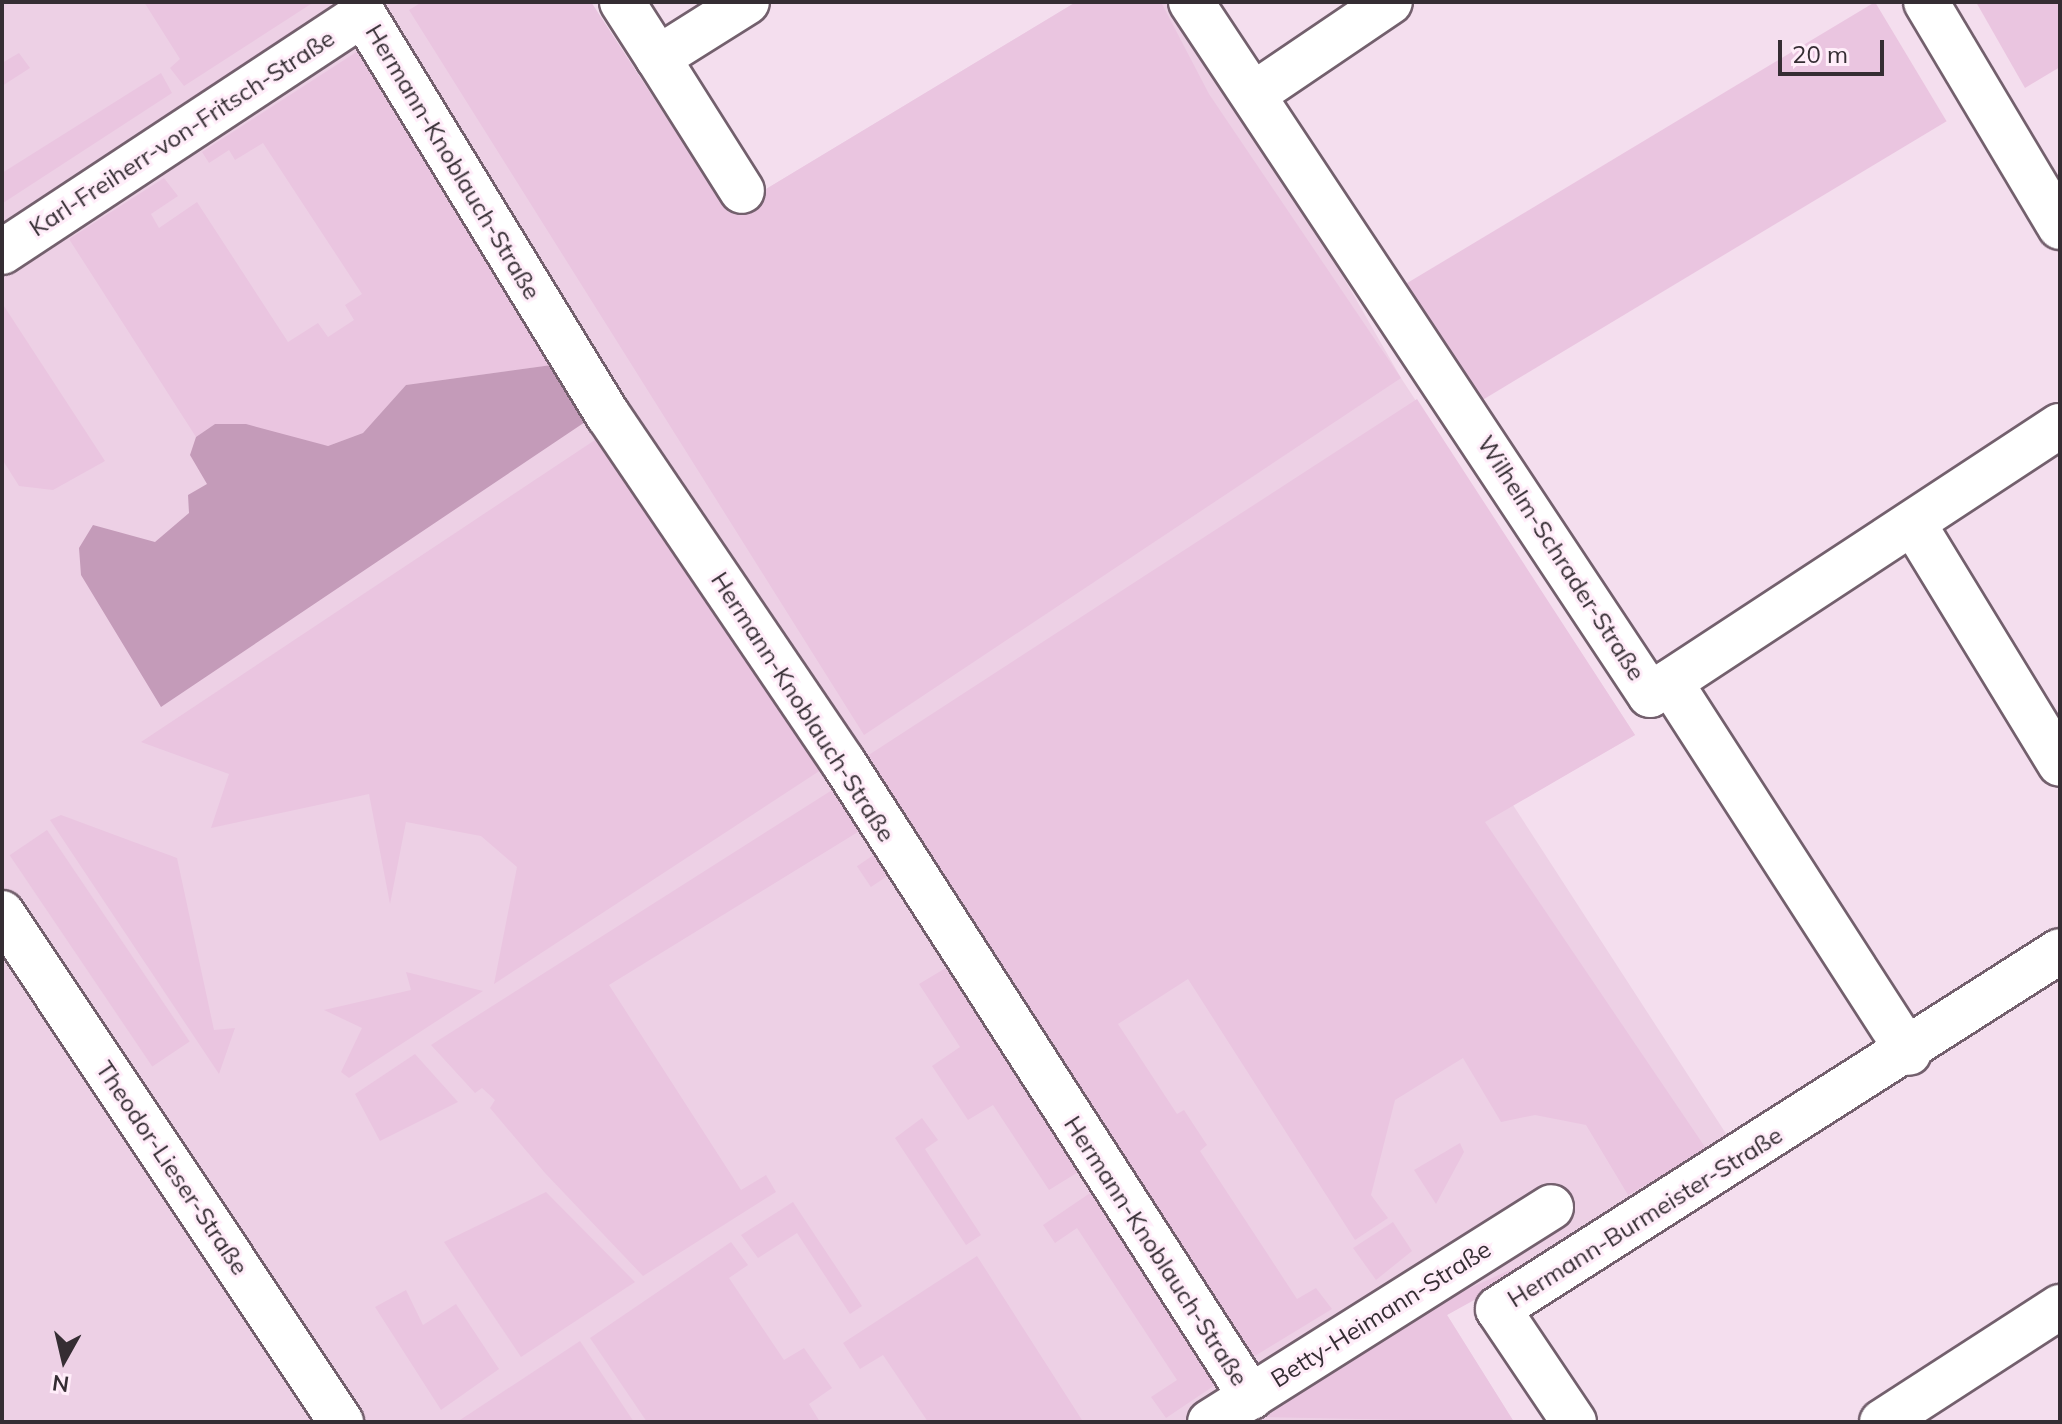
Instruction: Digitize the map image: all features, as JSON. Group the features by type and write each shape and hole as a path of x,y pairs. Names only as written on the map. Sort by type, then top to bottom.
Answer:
{"street":[{"path":"622,2 742,191"},
{"path":"658,58 747,2"},
{"name":"Wilhelm-Schrader-Straße","path":"1191,2 1650,695 2060,426"},
{"path":"1254,94 1390,2"},
{"path":"1926,2 2060,227"},
{"name":"Karl-Freiherr-von-Fritsch-Straße","path":"2,252 363,14"},
{"name":"Hermann-Knoblauch-Straße","path":"363,14 608,415 843,762 1251,1397"},
{"path":"1913,523 2060,764"},
{"path":"1670,682 1909,1053"},
{"name":"Theodor-Lieser-Straße","path":"2,913 341,1422"},
{"name":"Hermann-Burmeister-Straße","path":"1574,1422 1498,1309 1909,1053 2060,951"},
{"name":"Betty-Heimann-Straße","path":"1210,1422 1551,1207"},
{"path":"1882,1422 2060,1307"}],"shaded area":[{"path":"2,2 591,2 728,212 1076,2 1186,2 1401,378 1635,735 1513,805 1734,1146 1447,1315 1514,1422 2,1422"},
{"path":"144,2 314,2 184,86 170,68 180,59"},
{"path":"422,2 591,2 728,212 1076,2 1161,2 1209,94 1401,378 864,735 409,10"},
{"path":"1875,2 1947,121 1472,406 1400,287"},
{"path":"1976,2 2060,2 2060,67 2025,88"},
{"path":"299,26 301,29 191,100 190,98"},
{"path":"361,49 559,364 406,385 363,433 328,446 215,424 196,437 69,239 164,178 178,196 151,214 159,228 197,202 288,342 318,323 328,337 354,320 345,305 362,294 263,143 235,160 229,150 209,163 202,152"},
{"path":"19,53 30,68 2,86 2,63"},
{"path":"161,73 172,93 3,203 2,173"},
{"path":"180,105 182,108 7,226 5,223"},
{"path":"2,303 105,461 53,490 19,486 2,459"},
{"path":"559,364 594,416 161,707 81,575 79,548 93,525 155,542 189,513 188,495 207,484 190,455 196,437 215,424 246,424 328,446 363,433 406,385"},
{"path":"1417,399 1635,735 1485,822 1707,1150 1628,1195 1586,1125 1535,1115 1501,1122 1463,1058 1395,1100 1371,1195 1388,1218 1355,1240 1188,979 1118,1024 1177,1114 1184,1110 1207,1145 1200,1151 1297,1299 1316,1288 1332,1309 1250,1359 861,760"},
{"path":"601,436 827,766 494,984 517,867 481,836 406,822 390,904 369,794 211,828 229,774 141,742"},
{"path":"840,785 866,827 609,985 741,1190 766,1175 776,1192 643,1276 545,1173 490,1108 495,1100 482,1088 475,1093 431,1045"},
{"path":"61,815 177,858 214,1030 235,1028 219,1074 50,820"},
{"path":"47,830 190,1041 152,1067 10,855"},
{"path":"881,850 895,871 871,887 857,866"},
{"path":"954,963 1088,1166 1049,1190 993,1105 968,1120 932,1066 960,1047 919,984"},
{"path":"406,972 483,991 349,1078 341,1072 362,1028 324,1010 411,990"},
{"path":"415,1054 458,1102 380,1141 355,1094"},
{"path":"922,1118 938,1140 925,1149 981,1235 966,1245 895,1138"},
{"path":"1460,1143 1464,1152 1436,1204 1414,1170"},
{"path":"1099,1187 1224,1379 1166,1418 1151,1397 1177,1380 1077,1228 1055,1243 1043,1225"},
{"path":"546,1192 635,1282 521,1357 444,1242"},
{"path":"793,1202 862,1306 850,1314 797,1233 758,1258 741,1235"},
{"path":"1618,1221 1447,1315 1514,1422 1260,1417 1417,1312"},
{"path":"1393,1222 1412,1251 1376,1280 1353,1248"},
{"path":"731,1242 748,1265 729,1278 784,1360 804,1348 832,1388 809,1404 820,1422 647,1422 590,1338"},
{"path":"977,1256 1082,1420 928,1422 883,1355 860,1369 843,1343"},
{"path":"406,1290 423,1325 456,1304 499,1369 441,1410 375,1307"},
{"path":"580,1341 634,1422 457,1422"}]}
